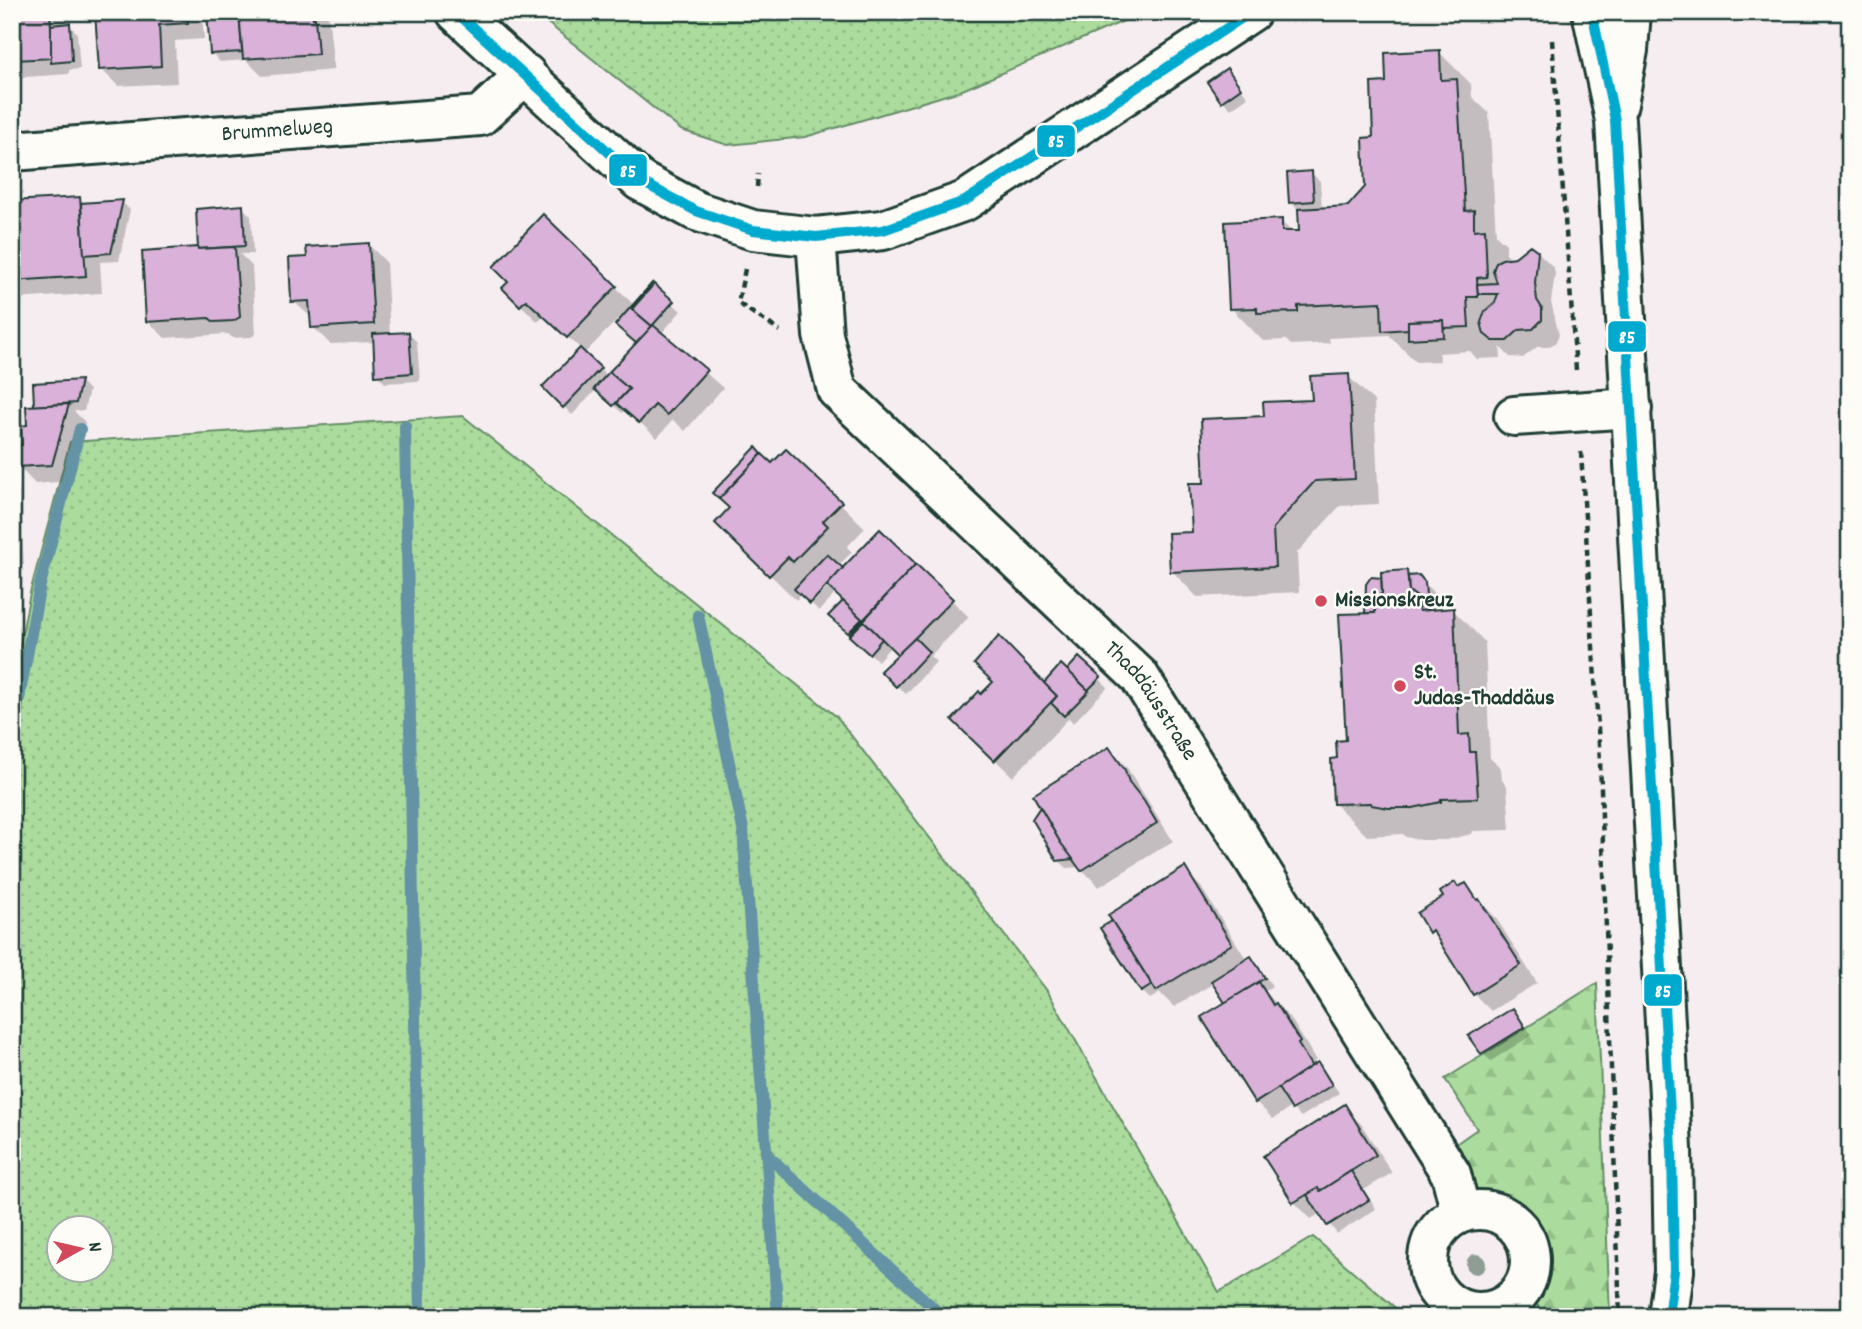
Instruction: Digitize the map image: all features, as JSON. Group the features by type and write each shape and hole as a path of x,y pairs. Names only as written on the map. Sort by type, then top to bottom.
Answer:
{"street":[{"path":"456,12 640,181 696,211 753,230 816,237 883,230 965,201 1251,12"},
{"path":"1592,12 1615,120 1632,408 1672,1149 1674,1271 1668,1317"},
{"path":"1615,120 1632,12"},
{"name":"Brummelweg","path":"12,151 480,116 526,74"},
{"name":"Thaddäusstraße","path":"816,237 823,335 837,390 1139,676 1451,1174 1461,1213"},
{"path":"1514,416 1632,408"},
{"path":"1478,1210 1494,1212 1510,1220 1521,1232 1528,1248 1529,1265 1523,1306 1502,1307 1484,1312 1466,1310 1449,1303 1437,1289 1429,1272 1428,1254 1434,1236 1445,1222 1461,1213 1478,1210"}],"path":[{"path":"1552,34 1601,761 1620,1317"}],"green space":[{"path":"534,12 1138,12 1126,20 960,91 805,137 728,145 681,130"},
{"path":"463,416 837,717 1048,992 1219,1292 1313,1237 1406,1317 12,1317 12,685 30,593 70,442"},
{"path":"1597,983 1610,1317 1545,1317 1534,1300 1547,1270 1537,1225 1502,1201 1480,1194 1453,1146 1477,1129 1445,1079"}],"building":[{"path":"12,12 50,12 53,58 14,60"},
{"path":"95,12 187,12 188,23 159,25 161,66 99,70"},
{"path":"207,12 239,12 242,52 210,54"},
{"path":"239,12 313,12 318,54 243,59"},
{"path":"70,23 72,61 51,63 51,25"},
{"path":"1440,50 1441,80 1457,79 1465,211 1474,210 1474,230 1485,229 1487,277 1477,278 1478,297 1467,297 1469,327 1443,328 1443,320 1408,321 1408,329 1382,331 1381,302 1298,306 1298,312 1257,313 1257,308 1229,309 1225,222 1282,219 1282,231 1299,231 1298,209 1348,206 1365,187 1363,138 1373,137 1371,83 1386,82 1385,53"},
{"path":"1227,68 1241,88 1221,102 1207,82"},
{"path":"1312,171 1314,201 1289,203 1287,173"},
{"path":"80,197 86,276 12,281 12,201"},
{"path":"123,200 111,253 84,255 81,203"},
{"path":"243,205 245,246 198,249 196,209"},
{"path":"543,214 617,286 567,338 526,300 520,306 502,288 508,282 493,267"},
{"path":"369,243 374,324 311,328 309,301 291,302 289,258 307,257 306,247"},
{"path":"1530,245 1538,251 1535,283 1537,300 1542,308 1542,320 1533,329 1519,330 1507,341 1493,341 1484,334 1481,322 1485,311 1495,302 1498,294 1478,294 1477,284 1497,283 1493,271 1496,262 1515,257"},
{"path":"235,247 240,317 233,321 214,322 209,318 146,322 142,251"},
{"path":"653,282 632,309 652,326 637,344 615,325"},
{"path":"654,284 674,301 652,326 632,309"},
{"path":"1443,320 1444,337 1408,339 1408,321"},
{"path":"653,325 707,370 667,415 655,405 639,423 616,403 629,389 609,372"},
{"path":"409,332 412,373 375,376 373,334"},
{"path":"580,348 601,368 563,408 542,387"},
{"path":"609,372 629,389 613,406 594,389"},
{"path":"1349,374 1355,479 1315,481 1273,528 1275,567 1170,572 1168,533 1192,532 1189,483 1204,483 1201,419 1264,416 1263,402 1312,400 1310,376"},
{"path":"81,380 76,403 34,406 33,383"},
{"path":"69,404 52,465 16,467 15,446 22,445 21,426 27,425 26,406"},
{"path":"756,447 762,454 719,499 712,493"},
{"path":"786,449 842,502 823,521 828,526 793,562 788,557 769,576 715,523 729,508 719,499 762,454 772,463"},
{"path":"880,529 916,564 849,635 862,619 826,585"},
{"path":"827,554 843,568 810,604 794,589"},
{"path":"916,564 953,599 898,655 864,621 849,636"},
{"name":"St. Judas-Thaddäus","path":"1407,570 1409,591 1417,597 1419,611 1454,608 1459,735 1469,734 1470,752 1475,752 1478,798 1441,799 1441,802 1413,808 1388,808 1371,803 1333,804 1331,759 1337,758 1336,741 1346,740 1339,614 1375,613 1374,600 1382,593 1381,572"},
{"path":"1419,575 1425,582 1427,610 1419,611 1417,597 1409,591 1408,576"},
{"path":"1371,577 1381,578 1382,593 1374,600 1375,613 1365,613 1366,584"},
{"path":"843,601 862,619 848,633 828,616"},
{"path":"864,621 882,639 869,654 849,636"},
{"path":"999,636 1057,696 994,761 952,720 979,691 981,694 993,682 974,664"},
{"path":"915,638 929,652 896,687 880,671"},
{"path":"1079,657 1101,677 1088,690 1067,670"},
{"path":"1061,664 1089,691 1064,716 1051,703 1057,696 1044,683"},
{"path":"1109,747 1157,823 1081,871 1060,842 1033,795"},
{"path":"1040,807 1073,859 1057,861 1032,819"},
{"path":"1185,867 1232,944 1156,991 1108,915"},
{"path":"1455,882 1458,887 1466,883 1477,900 1479,899 1521,965 1473,995 1432,930 1429,933 1417,913 1443,897 1440,892"},
{"path":"1112,921 1152,985 1141,992 1100,928"},
{"path":"1251,956 1265,978 1225,1003 1211,981"},
{"path":"1259,982 1273,1005 1276,1003 1312,1067 1255,1103 1201,1017"},
{"path":"1513,1008 1525,1027 1481,1054 1468,1036"},
{"path":"1318,1062 1332,1085 1292,1110 1278,1088"},
{"path":"1345,1104 1376,1155 1320,1191 1318,1188 1293,1203 1263,1156"},
{"path":"1351,1171 1369,1200 1327,1226 1307,1195 1318,1188 1320,1191"}],"waterway":[{"path":"405,426 420,1317"},
{"path":"12,736 40,585 80,429"},
{"path":"698,615 743,829 778,1317"},
{"path":"767,1155 943,1317"}],"transit line":[{"name":"85","path":"456,12 640,181 696,211 753,230 816,237 883,230 965,201 1251,12"},
{"name":"85","path":"1592,12 1615,120 1672,1149 1674,1271 1668,1317"}],"place":[{"name":"Missionskreuz","path":"1321,601"},
{"name":"St. Judas-Thaddäus","path":"1400,686"}]}
